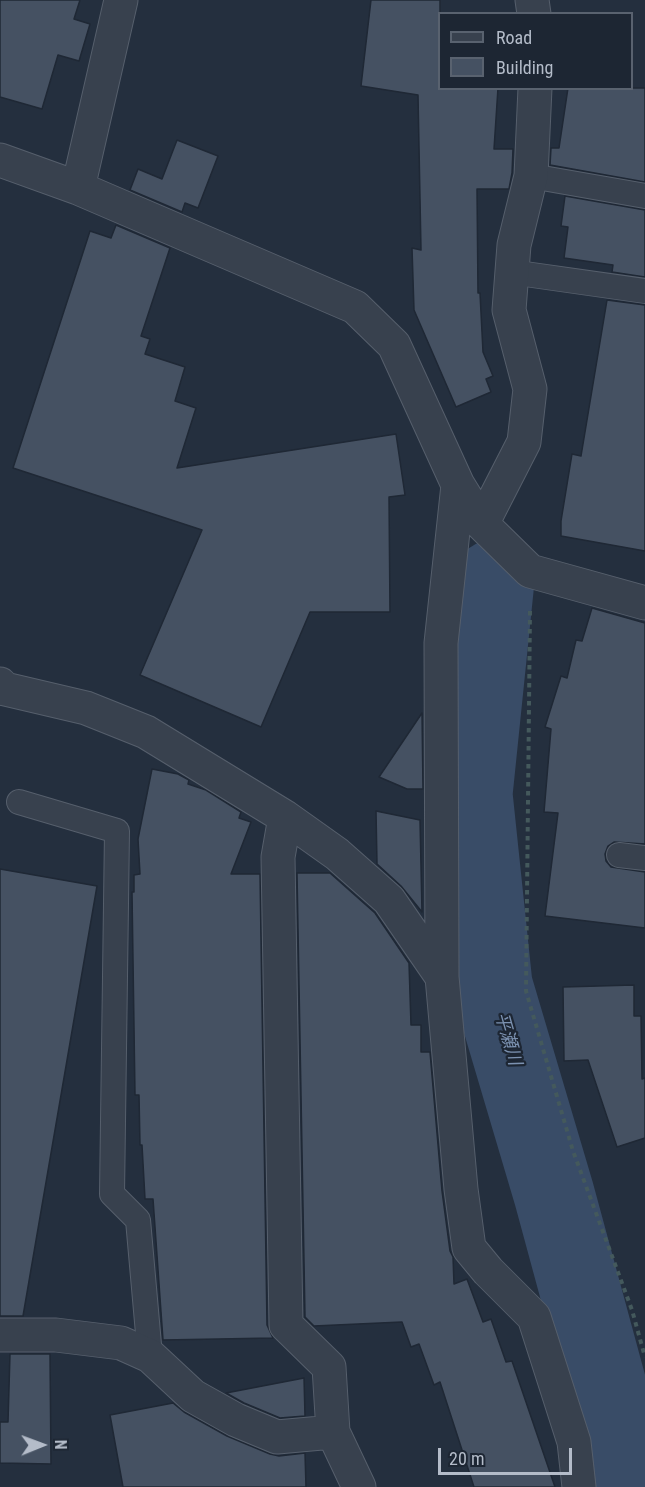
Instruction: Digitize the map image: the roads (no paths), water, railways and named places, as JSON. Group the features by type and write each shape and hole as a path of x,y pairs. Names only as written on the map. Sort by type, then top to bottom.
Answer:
{"street":[{"path":"78,188 120,0"},
{"path":"482,524 524,442 530,388 509,310 514,245 531,176 536,90"},
{"path":"0,160 78,188 355,307 394,345 458,485 482,524 530,571 645,603"},
{"path":"458,485 441,643 442,976 460,1177 469,1248 488,1271 534,1317 574,1442 579,1487"},
{"path":"0,684 5,689 86,708 146,732 285,817 337,854 389,900 442,976"},
{"path":"285,817 278,856 286,1325 329,1367 333,1432 359,1487"},
{"path":"0,1335 56,1335 121,1343 150,1356 193,1396 236,1420 277,1437 333,1432"}],"lane":[{"path":"531,176 645,196"},
{"path":"511,272 645,291"},
{"path":"19,802 117,831 112,1194 138,1220 150,1356"},
{"path":"619,855 645,858"}],"waterway":[{"name":"平瀬川","path":"494,580 472,794 492,985 554,1194 618,1430 622,1487"}]}
